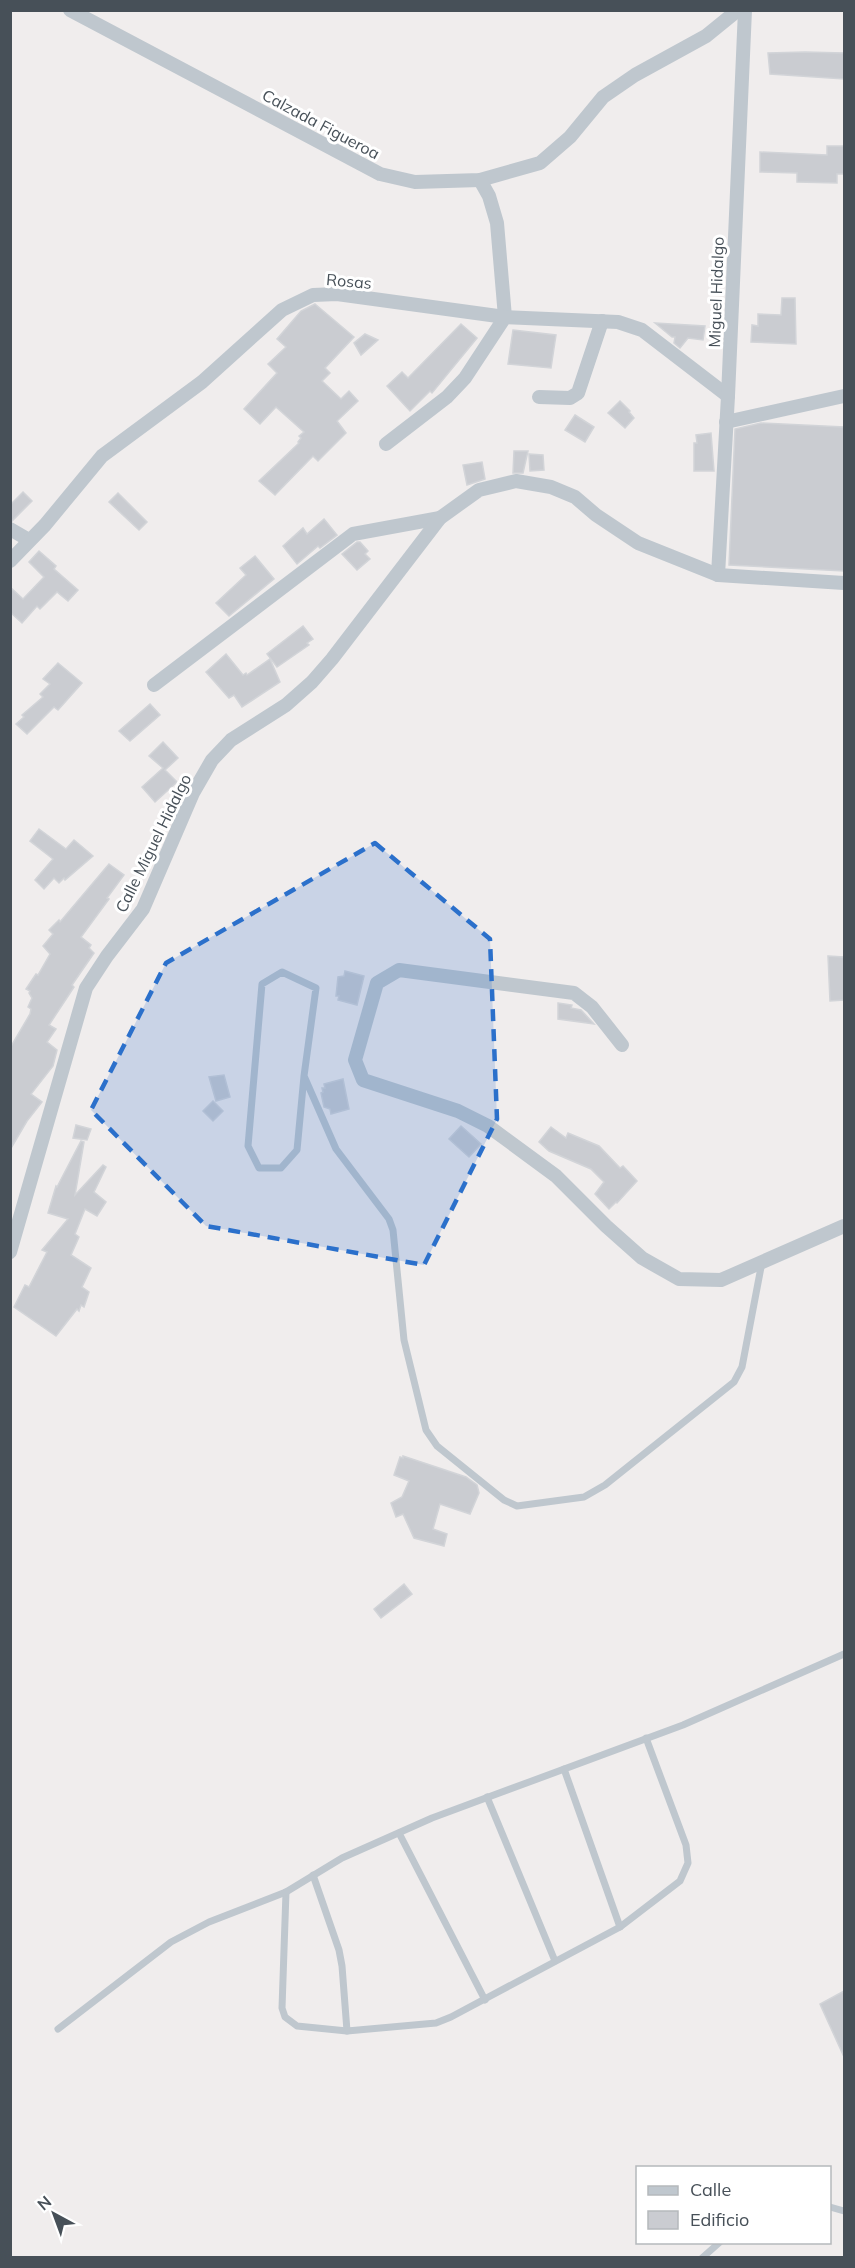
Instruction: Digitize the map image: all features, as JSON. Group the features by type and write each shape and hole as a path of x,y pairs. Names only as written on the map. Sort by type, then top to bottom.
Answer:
{"street":[{"name":"Calzada Figueroa","path":"70,10 94,16 380,174 415,182 480,180 540,163 570,137 603,97 635,75 706,36 738,10"},
{"name":"Miguel Hidalgo","path":"718,575 745,10"},
{"path":"386,444 447,397 465,378 505,317 497,224 489,196 480,180"},
{"name":"Rosas","path":"10,561 45,525 102,456 202,382 282,310 313,295 336,294 505,317 618,322 642,330 728,396"},
{"path":"538,398 570,398 578,393 602,321"},
{"path":"726,422 844,396"},
{"name":"Calle Miguel Hidalgo","path":"10,1252 87,988 106,956 143,909 193,794 212,760 231,740 286,705 312,682 440,519 479,490 516,481 551,487 575,497 596,515 639,543 718,575 844,584"},
{"name":"Calle Miguel Hidalgo","path":"154,685 353,534 440,519"},
{"path":"10,528 29,540"},
{"path":"622,1045 592,1007 574,993 399,970 377,983 355,1060 363,1080 458,1111 488,1126 556,1176 642,1258 679,1279 721,1280 844,1226"}],"lane":[{"path":"304,1076 297,1150 281,1168 259,1168 248,1146 262,984 282,972 316,988 304,1076 336,1149 389,1219 393,1230 404,1340 426,1430 437,1446 504,1500 517,1506 584,1497 605,1485 734,1382 742,1367 763,1262"},
{"path":"58,2028 171,1942 209,1922 286,1892 342,1858 432,1818 683,1725 844,1654"},
{"path":"286,1892 282,2008 285,2017 297,2026 347,2031 436,2023 485,2000 620,1927 680,1881 688,1863 686,1845 646,1738"},
{"path":"564,1769 620,1927"},
{"path":"487,1797 555,1961"},
{"path":"399,1833 485,2000"},
{"path":"313,1875 339,1950 347,2031"},
{"path":"702,2258 718,2244"}],"highlighted area":[{"path":"375,843 490,939 497,1119 424,1265 206,1226 91,1110 166,963"}],"building":[{"path":"768,53 844,53 844,79 770,74"},
{"path":"827,146 844,146 844,174 837,174 837,183 797,182 797,173 760,172 760,152 827,155"},
{"path":"782,298 795,298 796,344 751,342 752,325 758,326 758,314 781,315"},
{"path":"315,304 354,337 325,368 330,373 322,381 341,399 349,391 358,401 337,421 346,433 318,461 313,456 275,495 259,481 299,443 301,438 299,436 304,432 276,407 260,424 244,409 277,373 268,364 286,347 277,339 301,311"},
{"path":"655,323 705,326 703,340 688,338 680,348 674,343 675,337"},
{"path":"461,324 477,338 432,393 430,391 410,411 387,386 402,372 408,378"},
{"path":"513,330 556,335 551,368 508,364"},
{"path":"365,334 378,340 361,355 354,343"},
{"path":"620,401 634,418 625,428 608,413"},
{"path":"575,415 594,427 585,442 565,430"},
{"path":"761,423 844,427 844,571 729,565 735,429"},
{"path":"711,433 714,471 694,471 696,435"},
{"path":"514,451 528,451 523,473 513,473"},
{"path":"529,454 543,455 544,470 530,471"},
{"path":"482,462 485,479 467,485 463,465"},
{"path":"23,492 32,501 12,521 10,520 10,505"},
{"path":"118,493 147,522 139,530 109,502"},
{"path":"324,519 337,535 320,548 318,546 297,564 283,546 303,528 307,534"},
{"path":"360,542 368,551 365,554 370,559 357,570 342,554"},
{"path":"39,551 56,566 54,569 78,590 68,601 57,592 40,609 37,606 22,623 10,612 10,587 23,599 44,577 29,562"},
{"path":"255,556 274,579 229,616 216,603 246,575 240,568"},
{"path":"303,626 313,639 307,643 309,645 277,667 267,654"},
{"path":"226,654 243,675 246,673 247,675 270,659 280,682 242,707 234,695 229,698 206,672"},
{"path":"58,663 82,683 58,710 54,707 27,734 16,724 24,717 22,715 43,697 40,694 50,684 43,679"},
{"path":"150,704 160,715 130,741 119,731"},
{"path":"163,742 178,758 165,770 177,782 155,802 142,787 163,768 149,756"},
{"path":"39,829 66,849 74,840 93,856 65,880 64,878 59,883 54,878 44,889 35,880 53,859 30,841"},
{"path":"109,864 124,875 81,937 91,945 89,948 94,953 49,1025 56,1029 47,1042 57,1050 53,1066 31,1094 42,1102 27,1121 10,1150 10,1048 30,1014 31,1009 28,1007 32,998 30,991 26,989 36,974 38,975 50,954 43,946 53,934 49,930 59,920 60,922"},
{"path":"828,956 844,957 844,1000 830,1001"},
{"path":"345,971 364,976 357,1005 338,1000 339,996 336,996 338,977 344,976"},
{"path":"558,1003 572,1005 571,1008 581,1010 594,1024 558,1019"},
{"path":"224,1075 230,1097 216,1101 209,1077"},
{"path":"343,1079 349,1109 331,1114 330,1109 324,1107 322,1088 325,1088 324,1084"},
{"path":"213,1101 223,1111 213,1121 203,1111"},
{"path":"76,1125 91,1129 87,1140 73,1138"},
{"path":"461,1126 481,1144 469,1157 449,1139"},
{"path":"551,1127 566,1138 568,1133 599,1146 620,1168 623,1166 637,1181 609,1209 595,1194 604,1182 591,1169 549,1151 539,1142"},
{"path":"81,1141 84,1142 75,1195 103,1165 106,1167 94,1192 106,1202 97,1216 85,1209 75,1234 79,1237 71,1255 91,1268 82,1287 89,1292 84,1307 81,1305 79,1311 77,1309 56,1336 14,1307 25,1285 29,1287 47,1252 42,1250 68,1219 48,1213 56,1186"},
{"path":"403,1456 466,1477 477,1485 479,1493 470,1514 440,1504 433,1529 447,1534 444,1546 414,1538 403,1514 396,1517 391,1503 402,1497 409,1481 394,1475 400,1457 403,1458"},
{"path":"404,1584 412,1594 381,1618 374,1609"},
{"path":"844,1991 844,2057 820,2004"}]}
